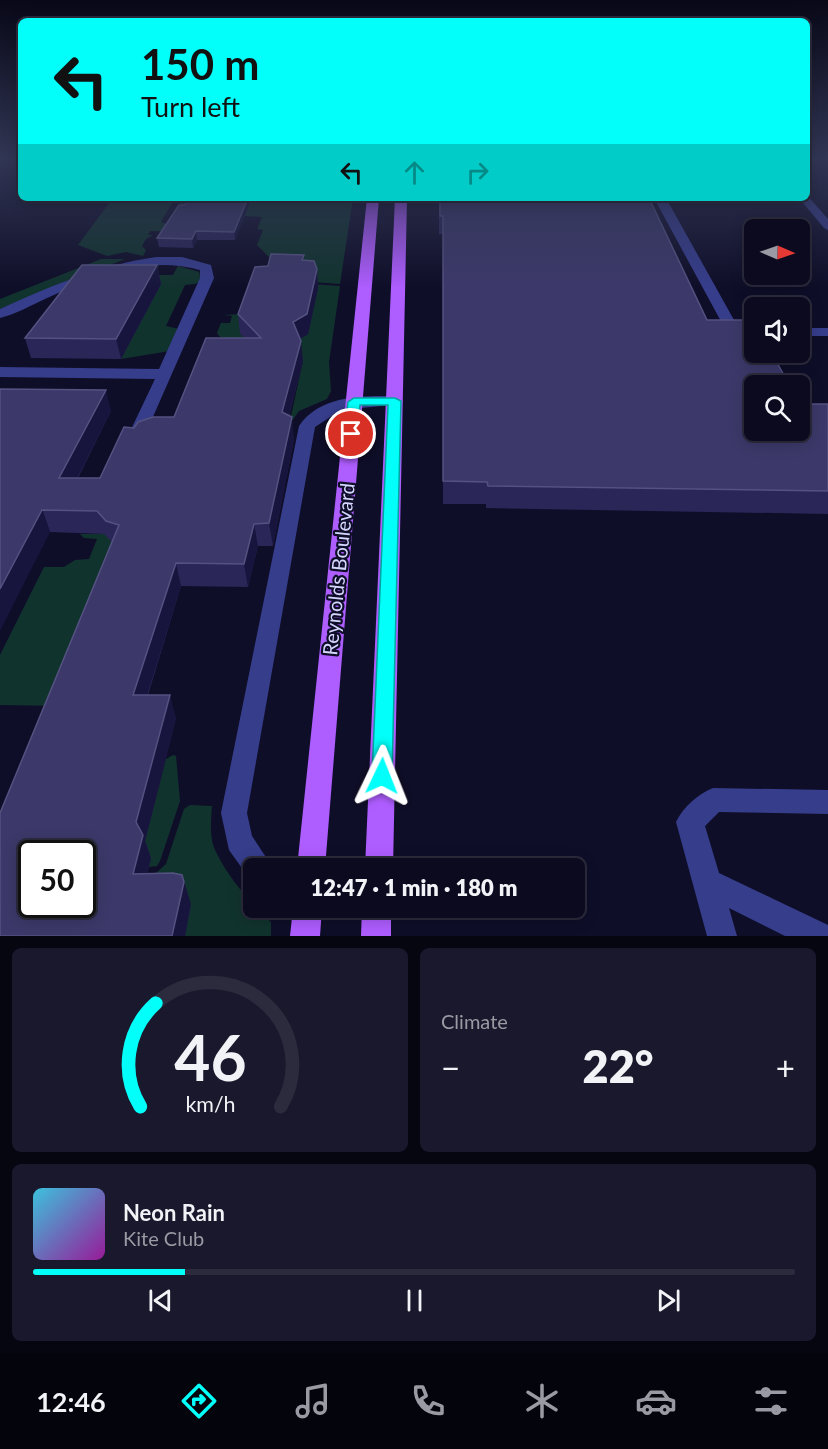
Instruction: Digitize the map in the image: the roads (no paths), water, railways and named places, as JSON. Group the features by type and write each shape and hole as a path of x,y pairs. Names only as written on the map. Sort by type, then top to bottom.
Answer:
{"main road":[{"name":"Reynolds Boulevard","path":"312,858 373,201"},
{"path":"379,858 401,201"},
{"path":"376,936 377,918"}],"lane":[{"path":"662,201 728,322 737,329 744,330"},
{"path":"807,201 828,226"},
{"path":"0,314 114,267 137,262 194,263 206,268 207,278 133,443"},
{"path":"810,332 828,332"},
{"path":"0,372 165,374"},
{"path":"252,858 239,841 234,813 307,426 322,412 354,402 395,401"},
{"path":"722,936 690,822 713,800 828,802"},
{"path":"706,882 817,936"}]}
